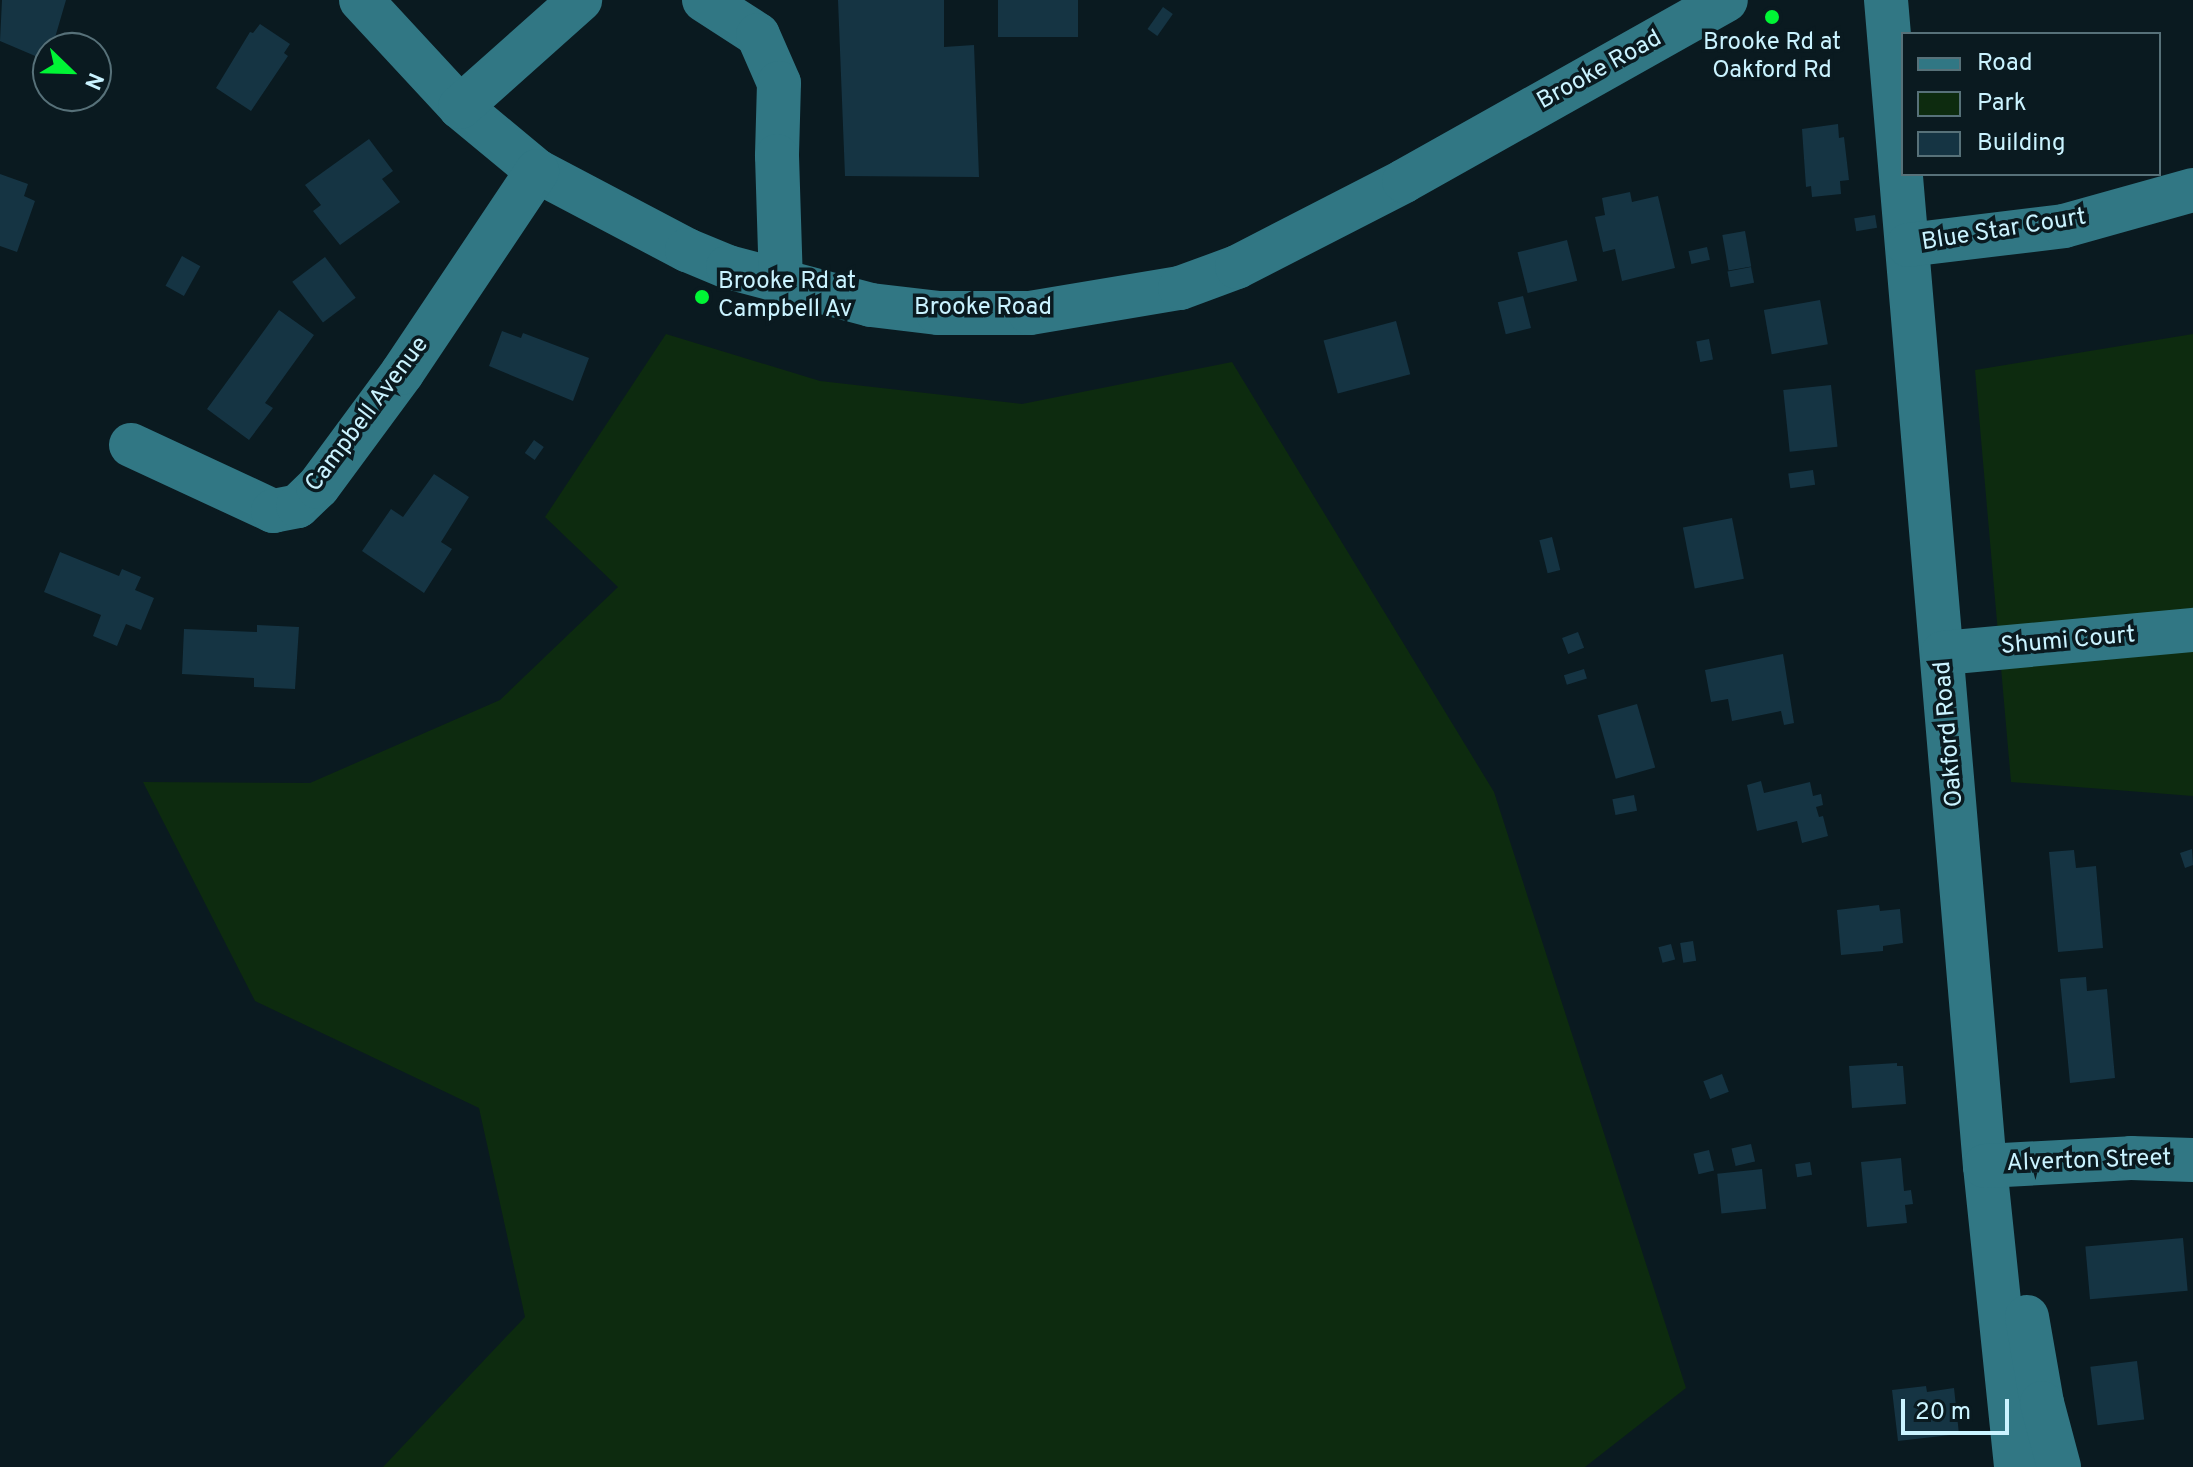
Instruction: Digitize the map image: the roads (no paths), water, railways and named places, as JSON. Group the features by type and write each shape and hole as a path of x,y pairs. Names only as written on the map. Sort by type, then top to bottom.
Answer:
{"street":[{"name":"Brooke Road","path":"361,0 460,107 537,171 687,250 728,267 871,305 938,313 1030,313 1180,288 1237,267 1317,228 1726,0"},
{"path":"460,107 580,0"},
{"path":"704,0 758,35 779,83 777,156 781,283"},
{"name":"Oakford Road","path":"1886,0 1901,167"},
{"name":"Campbell Avenue","path":"131,445 273,511 298,506 318,487 402,373 537,171"},
{"name":"Oakford Road","path":"1902,176 1943,653 1998,1165 2016,1467"},
{"name":"Blue Star Court","path":"1908,245 2064,226 2193,190"},
{"name":"Shumi Court","path":"1943,653 2193,630"},
{"name":"Alverton Street","path":"1998,1165 2131,1158 2193,1160"},
{"path":"1998,1165 2042,1403 2059,1467"}],"place":[{"name":"Brooke Rd at Oakford Rd","path":"1772,17"},
{"name":"Brooke Rd at Campbell Av","path":"702,297"}]}
